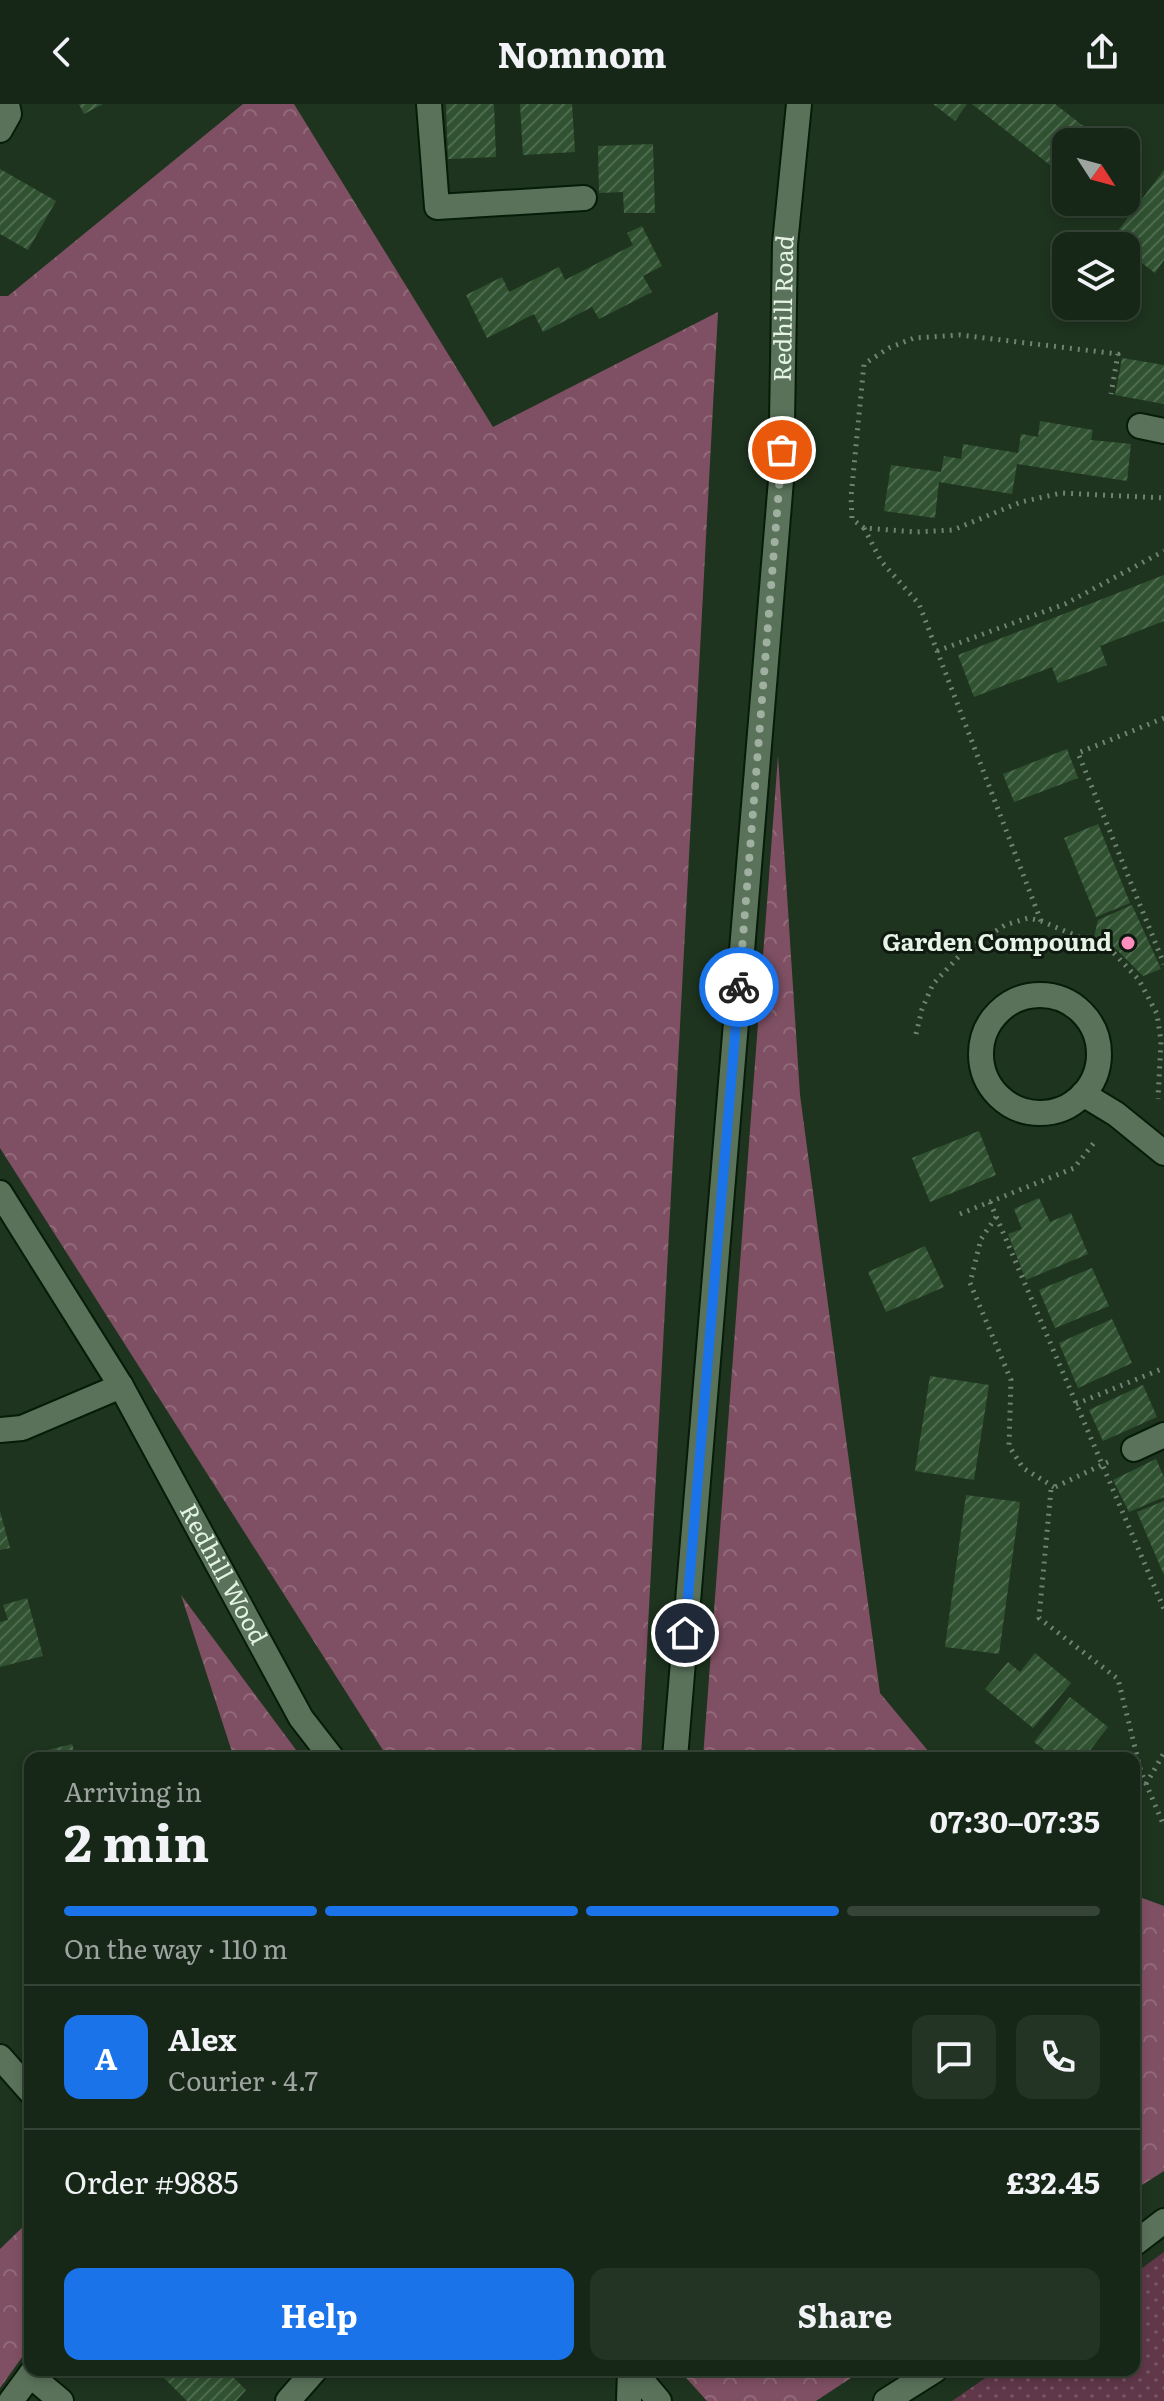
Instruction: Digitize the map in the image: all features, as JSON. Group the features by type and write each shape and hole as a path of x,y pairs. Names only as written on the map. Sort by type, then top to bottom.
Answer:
{"street":[{"path":"0,130 9,114 7,104"},
{"path":"429,104 437,207 584,198"},
{"name":"Redhill Road","path":"675,1752 781,480 785,244 799,104"},
{"path":"1038,994 1059,997 1077,1007 1087,1017 1096,1035 1099,1055 1095,1076 1083,1094 1067,1107 1034,1113 1014,1107 998,1095 988,1082 981,1062 982,1041 992,1019 1006,1005 1038,994"},
{"path":"1083,1094 1116,1114 1164,1153"},
{"name":"Redhill Wood","path":"0,1193 121,1386 301,1718 327,1752"},
{"path":"0,1430 22,1428 121,1386"},
{"path":"1134,1449 1164,1435"},
{"path":"0,2057 24,2084"},
{"path":"1140,2239 1164,2221"},
{"path":"11,2401 29,2376"},
{"path":"36,2376 61,2401"},
{"path":"288,2401 310,2376"},
{"path":"629,2401 631,2376"},
{"path":"637,2376 659,2401"},
{"path":"886,2401 926,2376"}],"path":[{"path":"1041,921 919,604 881,561 864,528 852,519 851,497 864,364 889,348 914,338 960,335 1118,354 1111,394"},
{"path":"864,528 916,532 953,530 1021,502 1061,493 1164,498"},
{"path":"937,651 1065,604 1164,551"},
{"path":"1164,718 1078,753 1164,964"},
{"path":"916,1034 933,984 963,952 1005,925 1028,918 1041,921 1112,951 1139,980 1157,1014 1161,1041 1158,1099"},
{"path":"960,1214 1074,1168 1116,1114"},
{"path":"990,1202 1164,1609"},
{"path":"996,1216 981,1239 970,1283 1011,1380 1009,1446 1023,1468 1055,1487"},
{"path":"1076,1404 1164,1368"},
{"path":"1134,1449 1051,1489 1039,1618 1118,1679 1136,1752"},
{"path":"1146,1784 1164,1753"},
{"path":"1140,1768 1164,1826"}],"shaded area":[{"path":"1164,2252 1164,2401 952,2401 988,2376 1140,2376 1140,2270"}],"green space":[{"path":"243,104 294,104 493,427 718,312 641,1752 384,1752 0,1148 0,296 8,296"},
{"path":"778,756 800,1095 880,1693 929,1752 703,1752"},
{"path":"181,1595 298,1752 232,1752"},
{"path":"1140,1897 1164,1906 1164,2171 1140,2186"},
{"path":"24,2226 24,2354 0,2388 0,2249"},
{"path":"684,2376 854,2376 816,2401 707,2401"}],"building":[{"path":"79,104 103,104 84,114"},
{"path":"446,104 494,104 496,157 448,159"},
{"path":"520,104 572,104 575,152 523,155"},
{"path":"933,104 967,104 955,121"},
{"path":"972,104 1055,104 1086,128 1052,128 1052,167"},
{"path":"653,144 655,213 624,213 623,192 599,193 598,146"},
{"path":"0,169 56,201 28,250 0,234"},
{"path":"1164,170 1164,260 1155,273 1140,262 1140,232 1117,232 1129,216 1140,216 1140,202"},
{"path":"642,226 662,266 643,276 652,292 599,319 592,307 543,332 534,314 487,338 466,295 502,277 509,292 559,267 565,280 633,245 627,233"},
{"path":"1122,358 1164,365 1164,404 1115,395"},
{"path":"1040,421 1093,430 1091,440 1131,444 1127,481 1017,464 1012,494 939,482 935,518 884,511 891,465 941,472 944,456 961,459 963,444 1018,453 1021,434 1038,437"},
{"path":"1164,575 1164,621 1100,646 1107,665 1058,683 1052,667 974,697 958,655"},
{"path":"1067,749 1078,778 1014,802 1003,774"},
{"path":"1098,824 1130,903 1096,917 1064,838"},
{"name":"Garden Compound","path":"1132,905 1161,969 1143,976 1117,950 1094,937 1098,920"},
{"path":"979,1131 996,1175 930,1202 912,1158"},
{"path":"1039,1198 1050,1222 1071,1213 1088,1254 1026,1280 1008,1234 1022,1229 1014,1209"},
{"path":"925,1246 944,1287 886,1312 868,1272"},
{"path":"1092,1268 1109,1306 1055,1328 1039,1290"},
{"path":"1112,1319 1132,1363 1078,1388 1059,1343"},
{"path":"930,1376 989,1385 974,1480 915,1471"},
{"path":"1143,1385 1157,1417 1103,1441 1089,1410"},
{"path":"1156,1459 1164,1477 1164,1497 1129,1512 1113,1480"},
{"path":"966,1495 1020,1502 999,1654 945,1647"},
{"path":"1164,1501 1164,1575 1137,1512"},
{"path":"0,1511 10,1548 0,1550"},
{"path":"27,1598 43,1656 0,1667 0,1622 8,1620 3,1605"},
{"path":"1035,1653 1071,1683 1033,1728 985,1689 1008,1662 1020,1672"},
{"path":"1070,1697 1108,1727 1089,1752 1047,1752 1034,1742"},
{"path":"72,1744 74,1752 44,1752"},
{"path":"232,2376 246,2390 236,2401 187,2401 163,2377"}],"way so far":[{"path":"739,987 782,450"}],"place":[{"name":"Garden Compound","path":"1128,943"}],"route":[{"path":"685,1633 739,987"}]}
